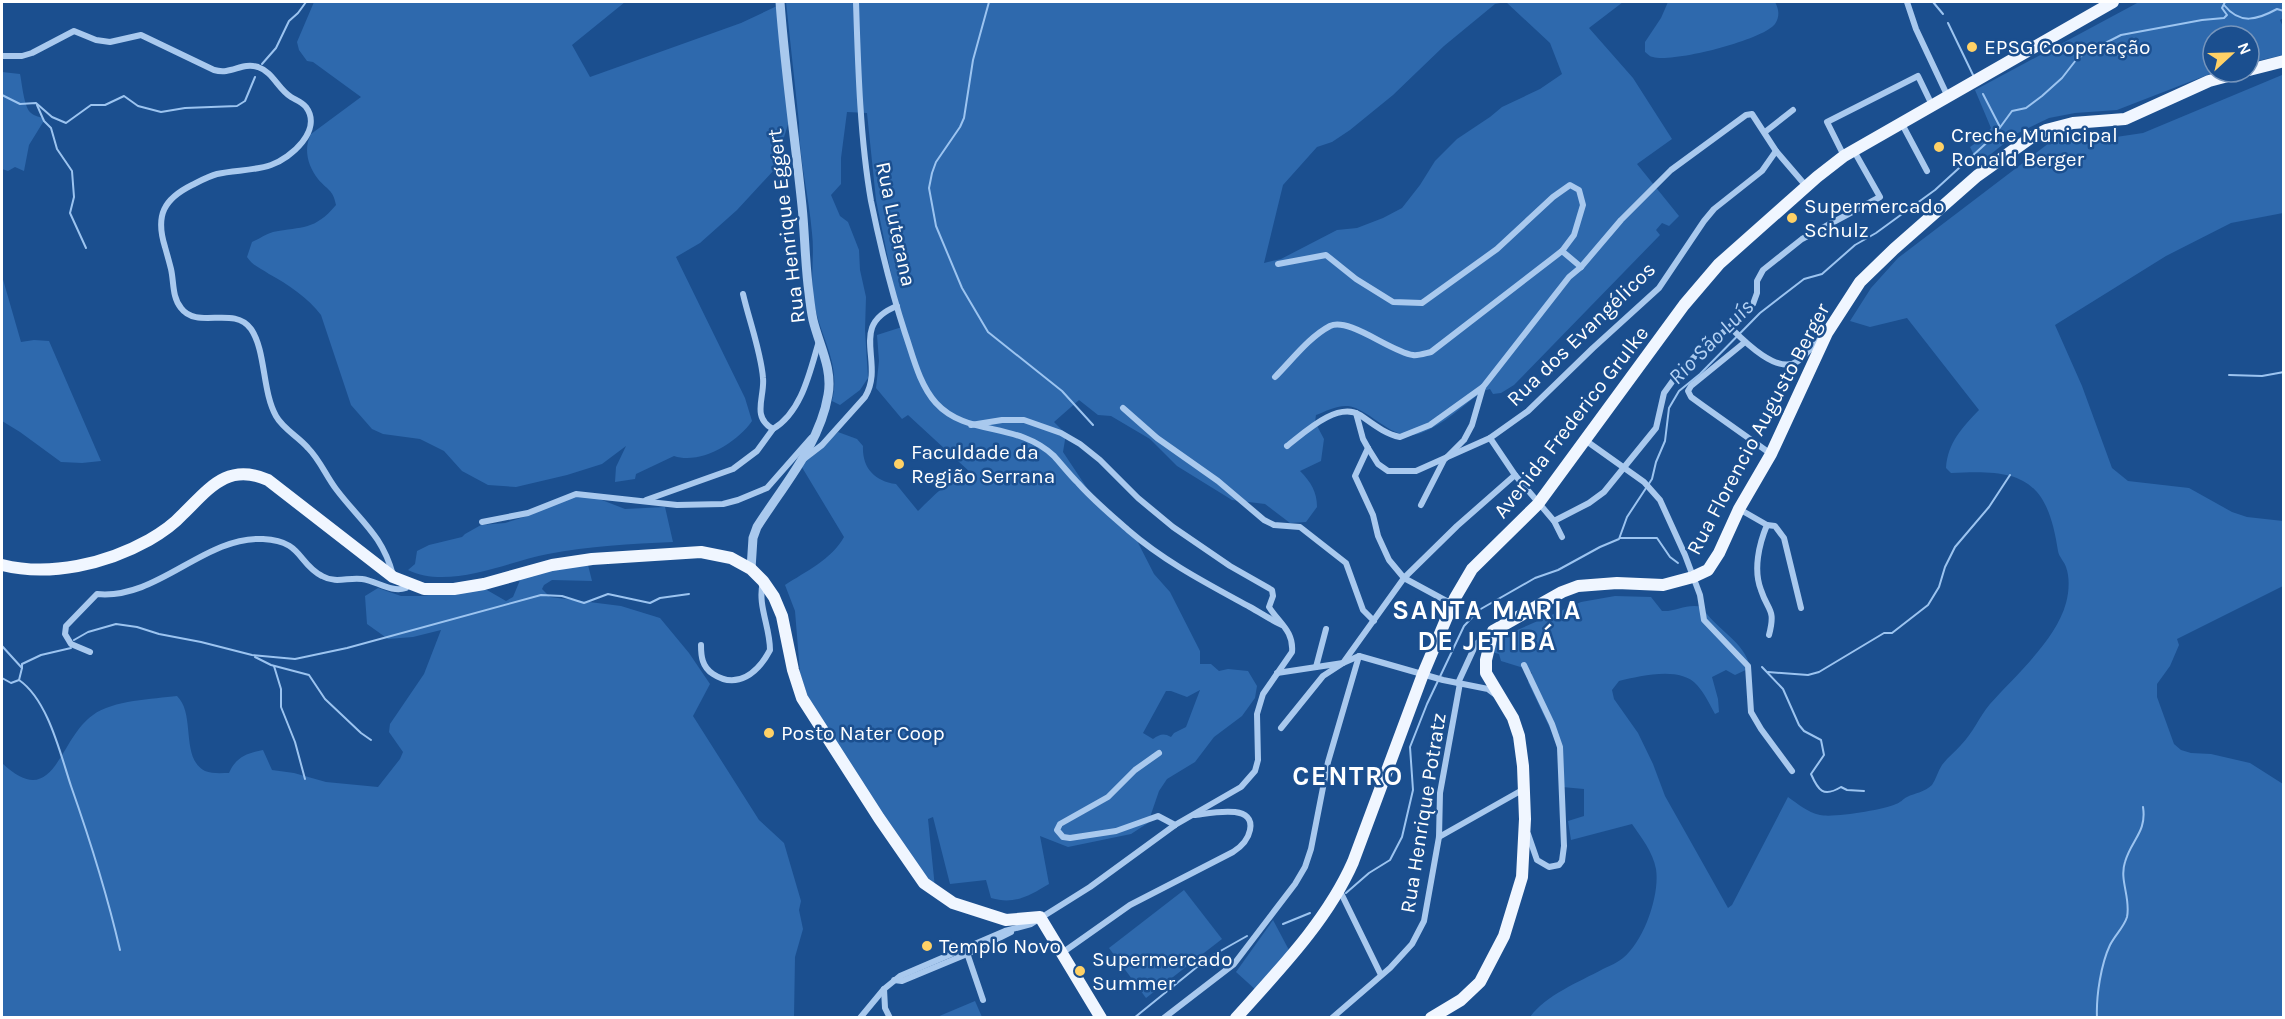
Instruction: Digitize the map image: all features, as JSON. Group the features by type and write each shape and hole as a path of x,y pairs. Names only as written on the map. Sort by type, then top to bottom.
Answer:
{"main road":[{"name":"Avenida Frederico Grulke","path":"1236,1017 1326,912 1340,891 1460,587 1472,569 1538,504 1684,305 1719,264 1807,186 1849,153 2113,2"},
{"path":"2261,67 2283,61"},
{"name":"Rua Florencio Augusto Berger","path":"1493,631 1553,597 1578,586 1617,583 1663,585 1708,570 1719,553 1739,509 1771,454 1827,333 1860,282 1977,176 2030,139 2059,126 2125,119 2202,84"},
{"path":"2,565 32,571 50,571 116,555 164,530 212,485 222,479 245,474 257,475 268,480 393,577 424,589 454,589 484,584 552,565 592,559 701,552 731,558 751,569 774,597 782,616 793,670 802,698 924,883 953,903 1006,920 1040,917 1098,1017"},
{"path":"1431,1017 1472,992 1480,982 1499,946 1522,877 1525,819 1519,736 1513,718 1486,673 1486,660 1493,631"}],"street":[{"name":"Rua Henrique Eggert","path":"751,569 753,537 757,527 800,463 815,433 828,395 829,376 813,319 808,289 805,237 785,67 780,2"},
{"name":"Rua Luterana","path":"856,2 858,56 871,201 897,306 916,367 936,403 953,417 972,425 1018,434 1040,445 1054,456 1079,485 1156,553 1226,595 1285,626"},
{"path":"1906,2 1948,97"},
{"path":"2,56 22,56 32,53 74,31 96,40 110,42 141,35 224,73 245,66 265,70 285,93 304,105 310,116 309,131 292,152 272,165 214,175 180,191 171,197 166,206 161,224 162,237 172,271 175,295 181,309 188,316 239,320 251,329 269,398 277,419 314,454 335,488 381,543 393,577"},
{"path":"1554,521 1589,503 1604,492 1656,428 1664,393 1697,354 1733,329 1754,304 1757,281 1763,270 1781,254 1839,218 1880,197 1827,122 1918,76 1933,106"},
{"path":"1765,132 1793,110"},
{"path":"1287,446 1324,418 1342,412 1356,413 1382,430 1400,437 1430,424 1483,387 1569,277 1581,267 1621,220 1671,170 1746,115 1752,114 1776,151 1807,186"},
{"path":"1901,123 1927,171"},
{"name":"Rua dos Evangélicos","path":"1368,448 1378,464 1388,471 1416,471 1490,438 1528,411 1659,288 1714,209 1762,171 1776,151"},
{"path":"1275,377 1318,334 1333,325 1351,327 1386,346 1414,355 1431,352 1562,252 1574,235 1583,205 1579,190 1570,185 1553,197 1497,249 1422,303 1394,302 1356,279 1326,255 1278,264"},
{"path":"1562,252 1581,267"},
{"path":"743,294 763,379 760,414 762,420 772,429"},
{"path":"800,463 822,445 871,387 871,328 875,319 883,312 897,306"},
{"path":"1733,329 1744,341 1774,362 1789,365 1797,361 1827,333"},
{"path":"646,501 684,486 714,478 733,469 757,451 772,429 784,421 804,389 819,340"},
{"path":"1744,341 1688,391 1691,397 1771,454"},
{"path":"1420,505 1444,460 1464,440 1472,424 1483,387"},
{"path":"1123,408 1157,438 1218,481 1264,520 1274,525 1300,528 1347,563 1364,610 1374,621"},
{"path":"1356,413 1363,439 1368,448 1355,476 1373,515 1378,536 1389,560 1404,578 1452,604"},
{"path":"860,1017 893,980 902,981 1005,931 1012,931 1030,924 1090,887 1175,825 1240,787 1255,771 1258,760 1257,714 1263,694 1292,652 1292,638 1269,608 1273,596 1272,590 1230,566 1165,521 1080,444 1061,433 1024,420 1002,420 972,425"},
{"path":"482,522 528,513 576,494 677,505 723,504 751,496 767,488 815,433"},
{"path":"1490,438 1515,475 1554,521 1562,537"},
{"path":"1585,440 1654,491 1685,555 1700,596 1704,620 1748,666 1751,712 1792,771"},
{"path":"1277,673 1343,663 1404,578 1457,526 1515,475"},
{"path":"1739,509 1767,525 1775,526 1784,537 1801,608"},
{"path":"1767,525 1760,544 1758,572 1761,592 1773,613 1770,635"},
{"path":"90,652 70,644 65,634 66,626 97,594 112,595 147,585 211,552 251,538 289,544 319,575 330,580 360,579 399,590 406,588 408,584"},
{"path":"701,645 704,664 709,671 723,680 733,682 744,678 754,670 770,650 760,595 763,581"},
{"path":"1316,668 1326,629"},
{"name":"Rua Henrique Potratz","path":"1332,1017 1381,975 1412,944 1424,921 1440,837 1440,793 1459,683 1476,644 1493,631"},
{"path":"1164,1017 1234,964 1305,867 1311,849 1328,762 1359,656"},
{"path":"1281,728 1323,676 1359,656 1443,680 1488,689 1501,699"},
{"path":"1524,665 1552,724 1560,747 1564,846 1562,861 1559,865 1545,866 1537,860 1532,850 1525,819"},
{"path":"1159,753 1135,770 1108,797 1060,824 1057,830 1063,837 1070,838 1116,831 1158,816 1175,825"},
{"path":"1440,837 1524,789"},
{"path":"1062,953 1130,905 1243,846 1251,829 1250,821 1245,816 1230,810 1191,815"},
{"path":"1340,891 1381,975"},
{"path":"966,951 983,1000"},
{"path":"884,989 885,1008 890,1017"}],"shaded area":[{"path":"314,2 625,2 572,45 590,77 741,23 777,6 789,121 774,170 737,210 700,243 676,257 745,398 752,421 737,437 706,455 684,458 674,456 636,474 635,479 615,482 616,467 626,446 602,464 516,487 488,485 462,471 444,451 420,439 383,434 372,429 351,405 321,315 297,292 257,267 247,257 252,242 273,232 308,226 321,219 336,205 331,193 312,169 307,146 311,134 361,97 313,62 307,61 299,50 297,42"},
{"path":"786,2 1506,2 1623,2 1589,28 1633,78 1672,139 1637,164 1679,216 1669,226 1662,223 1656,230 1660,235 1514,385 1501,393 1493,394 1490,389 1483,391 1437,425 1411,435 1392,430 1357,408 1348,406 1336,407 1316,415 1315,422 1324,439 1321,461 1300,471 1313,488 1317,502 1317,507 1306,522 1290,523 1265,504 1232,500 1177,466 1150,439 1111,416 1098,415 1079,400 1054,422 1066,434 1063,452 1091,494 1131,529 1154,574 1170,592 1200,651 1200,664 1211,664 1219,671 1228,669 1248,671 1257,686 1255,698 1242,716 1214,737 1195,762 1167,779 1159,791 1148,823 1131,834 1068,847 1040,836 1049,884 1021,898 999,900 991,898 986,880 950,884 933,817 928,819 935,888 924,877 810,703 800,673 795,611 785,585 833,552 844,537 800,464 838,432 857,439 863,446 863,454 871,472 881,480 896,484 918,511 949,483 971,473 908,415 902,419 876,388 879,361 877,335 902,327 876,200 867,113 847,112 841,158 841,184 831,195 840,216 848,222 859,250 860,270 866,297 865,330 868,378 860,390 840,405 832,401 834,375 830,353 813,298 813,242","holes":["1506,2 1550,43 1562,74 1540,89 1502,107 1457,139 1435,161 1402,208 1357,228 1337,230 1281,259 1264,263 1283,185 1317,147 1332,142 1350,130 1495,4","1200,690 1186,727 1171,737 1162,735 1153,739 1143,733 1166,691 1187,697"]},
{"path":"1668,2 1775,2 1778,16 1775,24 1767,30 1736,43 1679,57 1652,57 1645,52 1645,42 1661,18"},
{"path":"2139,2 2283,2 2283,18 2280,20 2283,27 2283,55 2261,60 2261,24 2201,24 2201,77 2117,110 2075,113 2049,118 2016,134 1981,162 1976,159 1970,147 1983,138 1991,128 1975,90"},
{"path":"2,72 20,74 29,110 34,115 45,119 29,145 24,171 15,167 8,171 2,169"},
{"path":"2282,75 2283,213 2231,223 2166,256 2055,325 2082,386 2112,468 2128,481 2189,488 2232,512 2247,517 2283,521 2283,586 2177,639 2179,645 2170,666 2157,684 2157,697 2174,744 2181,750 2250,763 2283,784 2283,1017 1530,1017 1554,996 1623,958 1631,950 1638,941 1649,917 1657,880 1656,869 1649,851 1632,824 1571,840 1568,821 1584,816 1584,789 1562,787 1556,741 1528,682 1532,673 1527,669 1501,661 1499,654 1492,652 1499,638 1581,602 1615,596 1651,597 1662,611 1691,606 1702,607 1742,650 1750,668 1735,675 1726,670 1712,677 1718,699 1719,712 1715,714 1697,685 1681,676 1660,674 1638,677 1619,681 1612,690 1614,699 1638,733 1665,796 1728,908 1732,905 1788,797 1815,814 1826,816 1880,809 1899,803 1932,785 1942,765 1965,740 1990,704 2044,644 2061,617 2066,603 2068,576 2059,553 2053,526 2038,493 2026,483 2012,476 1975,472 1951,473 1946,468 1953,443 1979,410 1907,318 1870,327 1850,321 1871,288 1898,258 2053,140 2068,134 2116,137 2143,133"},
{"path":"2,276 21,342 49,341 101,461 61,462 2,421"},
{"path":"589,495 625,509 665,507 673,542 563,551 459,576 424,575 408,570 415,564 417,551 429,545 462,537 481,525 505,523 524,517 568,496"},
{"path":"586,557 592,581 552,580 542,589 550,597 621,606 660,618 689,653 710,684 693,716 759,820 784,843 801,901 799,910 803,929 795,957 794,1017 2,1017 2,763 20,776 34,780 45,776 54,767 81,726 101,710 122,703 177,696 186,713 193,756 197,765 205,771 229,773 235,763 243,757 263,750 272,770 294,773 326,782 378,787 403,752 389,732 390,724 424,674 441,630 413,637 388,639 367,624 365,596 378,588 401,596 423,596 480,586 506,601 513,597 525,568"},
{"path":"1184,890 1222,939 1146,998 1109,948"},
{"path":"1273,920 1290,952 1257,991 1236,972"},
{"path":"975,1001 982,1017 937,1017"}],"waterway":[{"path":"262,64 276,48 289,21 306,2"},
{"path":"989,2 973,60 964,118 936,162 932,173 929,188 936,226 962,288 988,332 1062,391 1093,425"},
{"path":"1933,2 1943,14"},
{"name":"Rio São Luís","path":"1346,893 1369,873 1390,860 1402,837 1413,790 1410,747 1427,704 1464,626 1479,610 1535,578 1558,570 1619,539 1627,517 1652,479 1665,441 1669,408 1679,391 1700,374 1760,313 1804,279 1822,274 1855,245 1876,233 1935,190 1993,137 2012,111 2026,108 2042,96 2084,54 2121,35 2224,18 2227,15 2222,8 2225,2"},
{"name":"Rio São Luís","path":"2224,5 2236,16 2249,19 2263,16 2277,9 2284,11"},
{"path":"1948,23 1974,77"},
{"path":"2,95 20,104 36,103 52,117 66,123 91,105 105,105 124,96 138,106 161,112 185,108 237,106 245,101 255,77"},
{"path":"1983,94 2000,127"},
{"path":"37,105 44,121 51,128 57,149 72,171 74,197 70,213 86,248"},
{"path":"2229,375 2262,376 2284,372"},
{"path":"1768,672 1808,675 1819,672 1884,633 1892,633 1928,605 1939,587 1945,567 1955,547 1989,507 2010,475"},
{"path":"1620,538 1657,538 1670,557 1678,563"},
{"path":"74,640 88,632 116,624 252,655 295,659 347,648 541,595 562,596 584,603 608,594 650,603 660,598 689,594"},
{"path":"2,646 22,668 19,680"},
{"path":"22,668 22,664 41,655 71,648"},
{"path":"255,657 271,665 309,675 325,699 371,740"},
{"path":"274,666 281,689 281,707 295,742 305,779"},
{"path":"1762,667 1783,689 1799,725 1804,731 1821,740 1824,755 1811,774 1819,788 1825,792 1841,787 1847,790 1864,791"},
{"path":"2,678 11,683 19,680"},
{"path":"19,680 38,700 52,728 98,867 120,950"},
{"path":"2097,1018 2098,990 2104,961 2110,945 2127,917 2128,903 2124,869 2128,854 2141,830 2143,807"},
{"name":"Rio São Luís","path":"1283,924 1310,913"},
{"name":"Rio São Luís","path":"1134,1018 1208,958 1247,936"}],"place":[{"name":"EPSG Cooperação","path":"1972,47"},
{"name":"Creche Municipal Ronald Berger","path":"1939,147"},
{"name":"Supermercado Schulz","path":"1792,218"},
{"name":"Faculdade da Região Serrana","path":"899,464"},
{"name":"Posto Nater Coop","path":"769,733"},
{"name":"Templo Novo","path":"927,946"},
{"name":"Supermercado Summer","path":"1080,971"}],"district":[{"name":"SANTA MARIA DE JETIBÁ","path":"1487,626"},
{"name":"CENTRO","path":"1348,776"}]}
